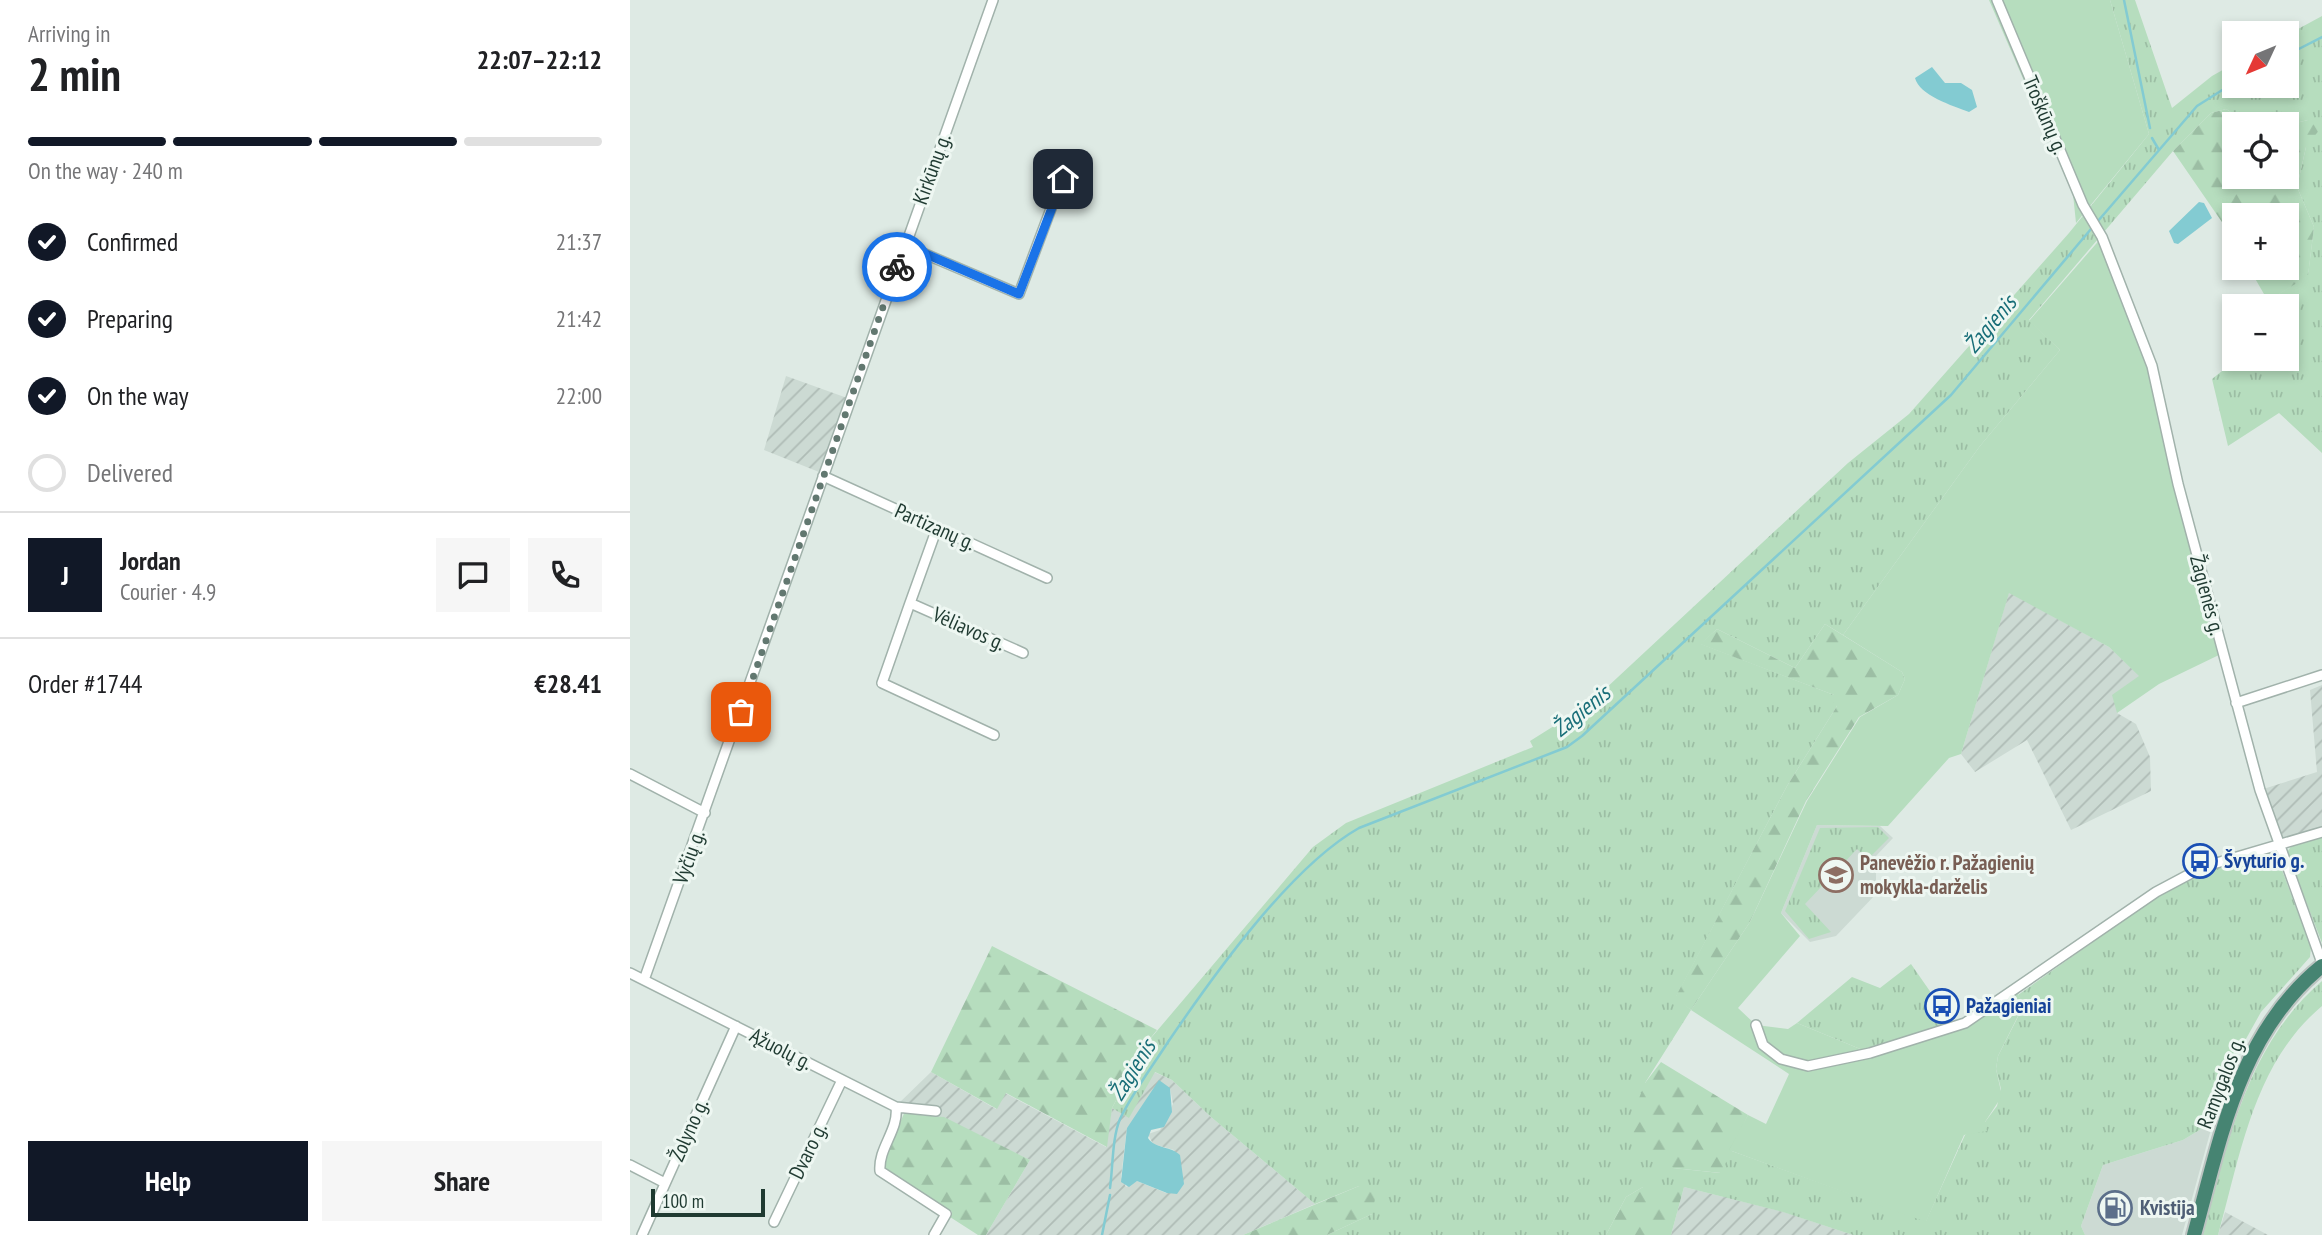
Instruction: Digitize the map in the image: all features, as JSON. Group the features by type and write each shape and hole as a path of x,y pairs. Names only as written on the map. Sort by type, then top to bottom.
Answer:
{"highway":[{"name":"Ramygalos g.","path":"2194,1235 2234,1094 2246,1065 2275,1014 2322,964"}],"street":[{"name":"Kirkūnų g.","path":"705,813 993,0"},
{"name":"Troškūnų g.","path":"1997,0 2083,205 2096,228"},
{"path":"905,245 1019,294 1070,158"},
{"name":"Žagienės g.","path":"2096,228 2152,366 2178,484 2260,790 2322,964"},
{"name":"Partizanų g.","path":"823,476 1047,578"},
{"name":"Vėliavos g.","path":"937,528 910,603 1023,653"},
{"path":"910,603 882,682 994,735"},
{"path":"2236,703 2322,675"},
{"name":"Vyčių g.","path":"630,774 705,813 644,980"},
{"path":"1756,1025 1763,1045 1781,1059 1808,1066 1870,1053 1965,1023 2156,892 2203,867 2322,832"},
{"name":"Ąžuolų g.","path":"630,973 896,1107 936,1111"},
{"name":"Žolyno g.","path":"642,1235 736,1026"},
{"name":"Dvaro g.","path":"774,1222 842,1080"},
{"path":"896,1107 897,1118 880,1162 880,1171 946,1214 934,1235"},
{"path":"630,1165 665,1183"}],"shaded area":[{"path":"786,376 850,399 824,474 764,450"},
{"path":"2009,592 2109,647 2140,676 2117,713 2136,724 2150,757 2151,791 2071,830 2027,740 1975,772 1961,754"},
{"path":"2322,685 2322,832 2280,843 2260,790 2317,772 2310,690"},
{"name":"Panevėžio r. Pažagienių mokykla-darželis","path":"1817,825 1880,826 1893,838 1876,856 1876,894 1836,936 1810,942 1781,913"},
{"path":"931,1072 996,1109 1005,1093 1106,1147 1112,1108 1129,1117 1154,1072 1172,1080 1211,1117 1315,1204 1243,1235 986,1235 1030,1160 932,1115 919,1115 897,1105","holes":["1170,1088 1173,1104 1160,1130 1148,1134 1153,1144 1174,1150 1166,1193 1137,1181 1126,1187 1121,1177 1127,1128"]},
{"path":"2213,1122 2182,1235 2085,1235 2081,1226 2103,1165 2183,1140"},
{"path":"1684,1187 1784,1212 1853,1235 1671,1235"},
{"path":"2225,1212 2268,1235 2218,1235"}],"green space":[{"path":"1989,0 2110,0 2149,134 2076,223 2073,194"},
{"path":"2110,0 2135,0 2172,108 2222,70 2222,98 2300,98 2300,28 2322,16 2322,453 2279,413 2228,446 2212,379 2222,371 2299,371 2299,294 2279,294 2308,275 2314,227 2298,189 2308,120 2299,122 2299,112 2231,112 2226,109 2211,113 2173,151 2029,320 2060,350 1980,446 1843,635 1825,624 1795,668 1717,629 1701,644 1834,695 1837,706 1787,786 1676,997 1691,1010 1645,1083 1673,1168 1720,1173 1729,1150 1926,1221 1965,1135 1985,1122 1997,1106 2001,1089 1996,1069 1998,1056 2024,1005 2018,995 2152,900 2193,876 2216,865 2268,851 2277,857 2311,947 2310,957 2261,1012 2237,1055 2213,1122 2183,1140 2103,1165 2081,1226 2085,1235 1853,1235 1783,1212 1684,1187 1643,1187 1626,1197 1606,1235 1327,1235 1372,1214 1359,1186 1315,1204 1211,1117 1172,1080 1155,1072 1129,1118 1112,1108 1145,1045 1313,847 1346,823 1533,747 1530,741 1589,704 1848,463 1909,414 2069,233 2149,134"},
{"path":"2226,109 2231,112 2222,112 2222,189 2298,189 2314,227 2308,276 2279,294 2264,294 2256,280 2299,280 2299,203 2222,203 2222,222 2173,151 2211,113"},
{"path":"2308,120 2320,129 2306,147 2299,178 2299,122"},
{"path":"2102,237 2152,376 2221,654 2159,684 2117,713 2112,695 2139,676 2109,647 2009,593 1961,754 1949,758 1888,826 1817,825 1781,913 1800,936 1738,1008 1756,1025 1788,1029 1797,1023 1870,1053 1965,1023 2022,986 2018,995 2024,1004 1998,1056 1996,1069 2002,1096 1985,1122 1987,1131 1964,1135 1926,1222 1729,1150 1748,1115 1766,1124 1789,1074 1691,1010 1750,922 1807,801 1860,717 1898,695 1905,679 1902,672 1843,635 1980,446 2060,350 2029,321"},
{"path":"1825,624 1902,672 1905,679 1898,695 1859,717 1806,801 1750,922 1691,1010 1675,998 1787,786 1837,706 1833,702 1834,695 1700,644 1717,629 1795,668"},
{"path":"1878,827 1889,838 1868,859 1857,849 1805,904 1831,932 1809,939 1785,911 1820,828"},
{"path":"2322,837 2322,943 2287,852 2293,844"},
{"path":"992,946 1157,1030 1145,1045 1112,1108 1107,1147 1006,1093 997,1109 931,1072"},
{"path":"1911,964 1950,1020 1958,1025 1870,1053 1797,1023 1852,977 1880,988"},
{"path":"2322,981 2322,1006 2299,1029 2280,1054 2253,1111 2218,1235 2203,1235 2243,1098 2275,1035 2296,1007"},
{"path":"1661,1062 1748,1115 1721,1173 1673,1168 1625,1134 1645,1083"},
{"path":"906,1109 919,1115 944,1117 1030,1160 986,1235 978,1235 950,1217 952,1212 885,1168 885,1157"},
{"path":"1359,1186 1371,1188 1375,1199 1372,1214 1327,1235 1243,1235"},
{"path":"1643,1187 1684,1187 1671,1235 1606,1235 1626,1197"}],"water":[{"path":"1932,67 1945,83 1961,83 1972,90 1977,107 1969,112 1923,90 1915,78"},
{"path":"2199,202 2204,203 2212,218 2178,244 2174,243 2169,231"},
{"path":"1159,1080 1170,1088 1172,1112 1164,1127 1151,1130 1148,1138 1151,1142 1180,1155 1184,1184 1177,1194 1167,1193 1137,1181 1129,1187 1121,1182 1127,1128"}],"waterway":[{"path":"2124,0 2150,128"},
{"name":"Žagienis","path":"2300,48 2322,37"},
{"name":"Žagienis","path":"2098,221 2197,106 2222,90"},
{"path":"2152,138 2159,150"},
{"name":"Žagienis","path":"1110,1188 1117,1127 1137,1089 1186,1015 1230,956 1280,895 1306,869 1359,828 1567,747 1582,736 1951,395 2091,229"},
{"name":"Žagienis","path":"1102,1235 1110,1195"}],"way so far":[{"path":"741,712 897,267"}],"place":[{"name":"Švyturio g.","path":"2200,861"},
{"name":"Panevėžio r. Pažagienių mokykla-darželis","path":"1836,875"},
{"name":"Pažagieniai","path":"1942,1006"},
{"name":"Kvistija","path":"2115,1208"}],"route":[{"path":"897,267 905,245 1019,294 1063,179"}]}
